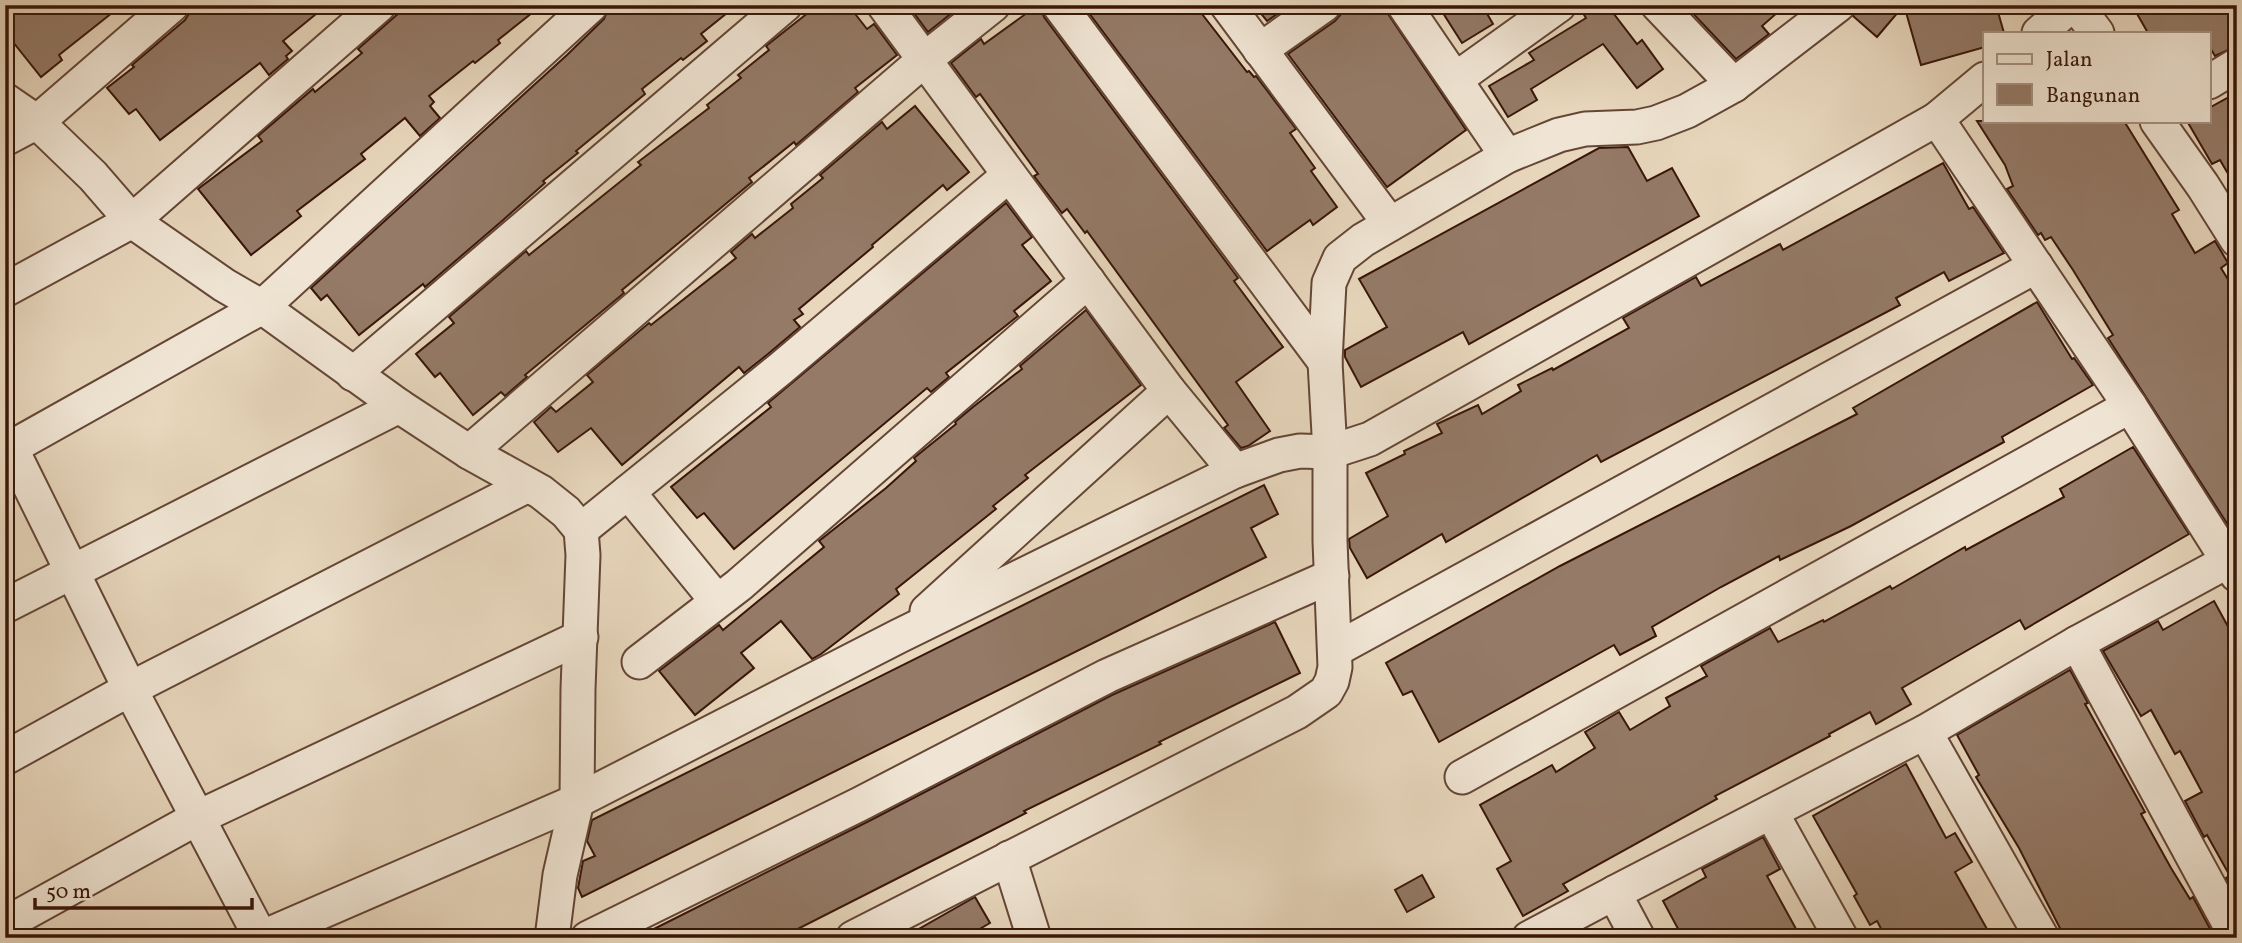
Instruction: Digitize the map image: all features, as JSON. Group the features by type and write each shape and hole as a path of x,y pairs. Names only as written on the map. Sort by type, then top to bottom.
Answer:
{"street":[{"path":"5,139 37,122 172,5"},
{"path":"5,290 132,221 379,5"},
{"path":"591,5 262,307 8,449 261,938 577,801 900,636 1235,471 1279,455 1300,451 1330,452 1370,439 1937,119 1983,81"},
{"path":"353,374 785,5"},
{"path":"884,5 1169,391 1235,471"},
{"path":"469,452 924,60 993,5"},
{"path":"1059,5 1325,362"},
{"path":"1227,5 1390,223"},
{"path":"1260,50 1324,5"},
{"path":"1404,5 1507,156"},
{"path":"1456,79 1559,5"},
{"path":"1658,5 1734,85"},
{"path":"853,938 1297,712 1325,692 1332,681 1335,650 1325,362 1329,283 1340,258 1390,223 1507,156 1559,135 1585,129 1656,124 1687,111 1734,85 1838,5"},
{"path":"2040,32 2074,5 2096,32"},
{"path":"2210,81 2237,65"},
{"path":"5,100 37,122 93,176 132,221 224,285 262,307 399,406 561,507 581,530 583,555 577,801 560,875 552,938"},
{"path":"1529,938 1662,866 1924,732 2077,643 2232,568 2130,406 1937,119"},
{"path":"2158,122 2237,240"},
{"path":"581,530 780,369 1009,175"},
{"path":"1335,650 2036,266"},
{"path":"639,662 739,585 1088,281"},
{"path":"900,636 1169,391"},
{"path":"5,606 399,406"},
{"path":"1462,777 2130,406"},
{"path":"5,758 130,688 528,485"},
{"path":"628,492 717,601"},
{"path":"588,938 860,804 1107,676 1332,576"},
{"path":"5,924 199,817 581,637"},
{"path":"2077,643 2237,938"},
{"path":"1924,732 2042,938"},
{"path":"1771,812 1841,938"},
{"path":"1009,858 1034,938"},
{"path":"1614,893 1638,938"}],"building":[{"path":"5,5 122,5 59,55 62,60 41,77 5,32"},
{"path":"191,5 327,5 283,41 292,51 286,56 288,59 269,75 260,63 160,140 136,109 129,114 107,88 185,20"},
{"path":"408,5 542,5 498,40 500,43 429,96 434,102 430,106 440,118 420,136 405,118 361,154 365,159 297,211 301,216 251,255 198,189 262,141 258,136 313,89 315,92 362,53 358,49"},
{"path":"610,5 737,5 701,34 707,41 642,89 645,94 576,151 578,153 543,181 545,183 502,221 425,287 423,284 359,335 327,295 321,300 311,288 567,55 604,19"},
{"path":"818,5 848,5 867,29 874,24 897,55 855,88 858,92 796,145 794,142 749,178 752,182 622,290 624,293 525,375 527,377 505,396 501,392 473,415 440,373 435,377 416,354 454,323 449,317 526,251 529,255 641,165 638,162 709,108 707,105 741,78 738,75 769,50 766,46"},
{"path":"908,5 956,5 958,8 928,32"},
{"path":"1038,5 1044,17 1238,278 1234,281 1283,347 1236,382 1270,431 1248,446 1241,448 1224,428 1228,425 1087,231 1085,233 1067,209 1062,213 1034,176 1038,174 980,94 976,97 951,63 981,39 984,44"},
{"path":"1083,5 1195,5 1247,72 1256,76 1296,129 1290,133 1315,168 1311,171 1337,207 1313,225 1310,220 1267,251"},
{"path":"1254,5 1290,5 1267,21"},
{"path":"1343,5 1382,5 1466,130 1387,187 1288,54 1335,21 1341,14"},
{"path":"1456,5 1482,5 1493,24 1462,43 1443,13"},
{"path":"1578,5 1607,5 1637,44 1642,40 1663,69 1637,88 1603,44 1531,89 1537,100 1508,117 1489,86 1534,60 1529,53 1586,18"},
{"path":"1685,5 1786,5 1762,26 1769,34 1736,59"},
{"path":"1857,5 1904,5 1877,37 1853,16"},
{"path":"1904,5 1996,5 2004,32 1983,32 1983,48 1921,65"},
{"path":"2132,5 2237,5 2237,46 2215,56 2210,48 2210,32 2147,32"},
{"path":"2237,88 2237,189 2220,160 2212,164 2188,122 2210,122 2210,107 2236,93 2234,89"},
{"path":"915,106 969,172 947,190 943,185 799,309 803,314 794,320 800,327 744,373 739,367 622,465 591,428 558,452 534,422 551,407 556,412 593,382 587,375 649,323 651,325 736,258 731,252 752,234 755,238 793,208 791,204 823,178 820,175 882,122 887,129"},
{"path":"1977,121 2125,122 2179,210 2172,214 2195,253 2215,241 2228,263 2221,268 2237,294 2237,539 2108,338 2113,335 2073,270 2051,237 2045,240 2041,233 2038,235 2007,189 2013,186 2005,165"},
{"path":"1628,147 1647,181 1672,168 1699,216 1469,344 1463,332 1361,387 1345,357 1345,350 1387,327 1359,279 1599,148"},
{"path":"1943,163 1969,209 1973,207 2004,253 1949,281 1944,272 1896,298 1900,305 1601,462 1597,455 1446,542 1442,534 1367,578 1350,548 1349,539 1388,516 1366,473 1442,433 1437,424 1478,405 1482,414 1521,391 1518,385 1552,368 1553,370 1629,328 1623,318 1696,277 1701,286 1780,244 1783,250"},
{"path":"1006,203 1032,237 1022,245 1051,281 1014,311 1018,316 946,373 949,377 931,392 927,388 734,549 704,513 697,518 671,487 771,407 768,403"},
{"path":"2037,302 2072,359 2074,358 2093,385 2002,437 2004,442 1851,526 1780,560 1779,556 1721,587 1652,627 1656,636 1620,655 1614,645 1439,742 1412,691 1403,695 1386,663 1560,566 1857,414 1853,408"},
{"path":"1086,310 1141,385 1025,475 1028,478 993,506 996,509 896,589 899,594 821,654 812,659 781,621 741,653 754,668 695,715 659,671 719,625 723,630 824,547 819,541 886,488 916,461 914,458 1022,369 1020,366"},
{"path":"2133,447 2189,534 2025,629 2020,620 1902,688 1911,704 1876,724 1870,712 1715,796 1717,799 1563,884 1568,891 1523,916 1497,869 1511,861 1480,805 1552,765 1556,772 1595,748 1585,732 1619,712 1630,730 1670,706 1666,698 1707,676 1701,666 1770,628 1778,642 1823,620 1824,622 1890,586 1892,589 1965,547 1966,550 2064,497 2060,489"},
{"path":"1264,485 1278,514 1251,528 1266,557 582,897 578,888 583,861 595,856 587,841 592,820"},
{"path":"2214,601 2237,643 2237,897 2226,878 2230,876 2207,835 2204,837 2185,801 2202,792 2180,751 2175,754 2151,710 2141,716 2103,651 2158,621 2163,630"},
{"path":"1275,622 1300,673 1159,742 1161,744 1024,811 1026,813 780,938 636,938 1112,695"},
{"path":"2070,670 2088,703 2085,704 2145,812 2141,814 2190,899 2193,897 2215,938 2065,938 2019,848 1976,777 1979,775 1957,735"},
{"path":"1906,764 1946,838 1955,833 1972,862 1955,872 1992,938 1886,938 1877,921 1870,925 1854,896 1857,894 1813,816"},
{"path":"1763,837 1780,869 1767,876 1801,938 1683,938 1663,901 1706,877 1702,869"},
{"path":"1422,875 1434,897 1407,912 1395,890"},
{"path":"975,897 990,923 964,938 903,938"}]}
